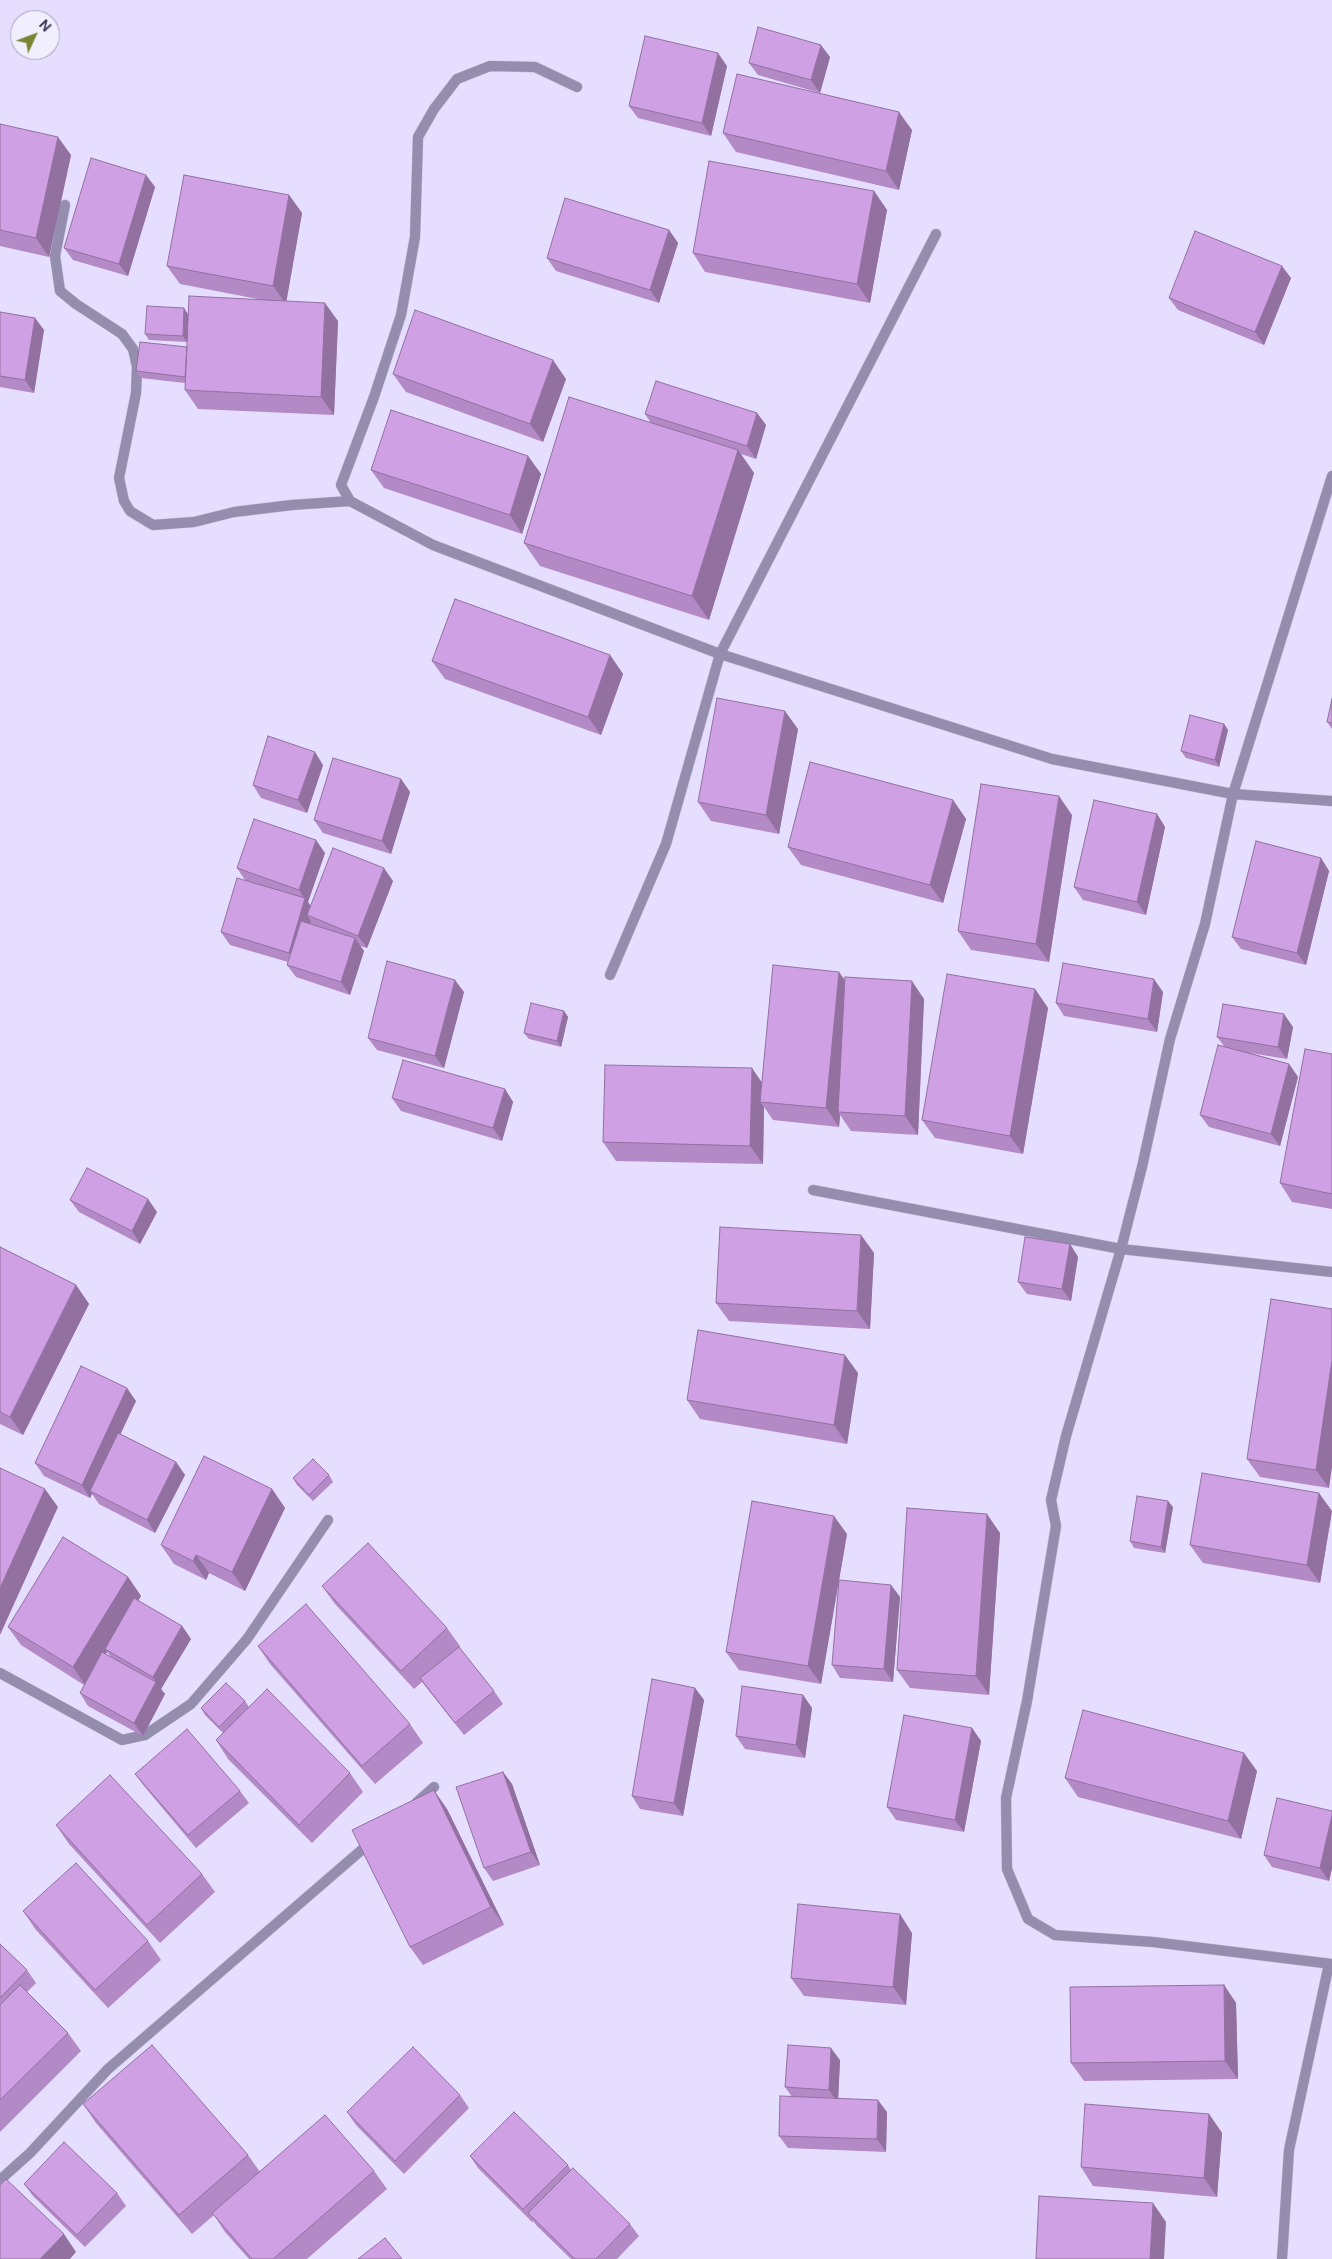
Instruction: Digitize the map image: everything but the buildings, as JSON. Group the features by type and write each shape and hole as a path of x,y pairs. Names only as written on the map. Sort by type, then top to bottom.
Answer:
{"street":[{"path":"350,502 342,485 374,398 402,306 415,237 418,137 434,109 457,79 490,66 535,67 577,88"},
{"path":"65,205 55,256 60,291 76,304 122,334 133,349 138,367 136,393 119,478 124,501 130,511 153,525 194,522 234,512 292,505 350,502 432,545 720,654 1052,759 1234,794 1332,801"},
{"path":"610,975 666,844 720,654 936,234"},
{"path":"1282,2259 1289,2150 1331,1964 1153,1942 1055,1935 1028,1919 1007,1869 1006,1798 1027,1700 1056,1526 1051,1500 1066,1436 1121,1249 1142,1167 1170,1039 1205,924 1234,794 1332,476"},
{"path":"813,1190 1121,1249 1332,1272"},
{"path":"0,1673 122,1740 145,1735 192,1704 241,1646 328,1520"},
{"path":"412,1806 434,1787"},
{"path":"0,2180 30,2153 108,2069 382,1831"}]}
